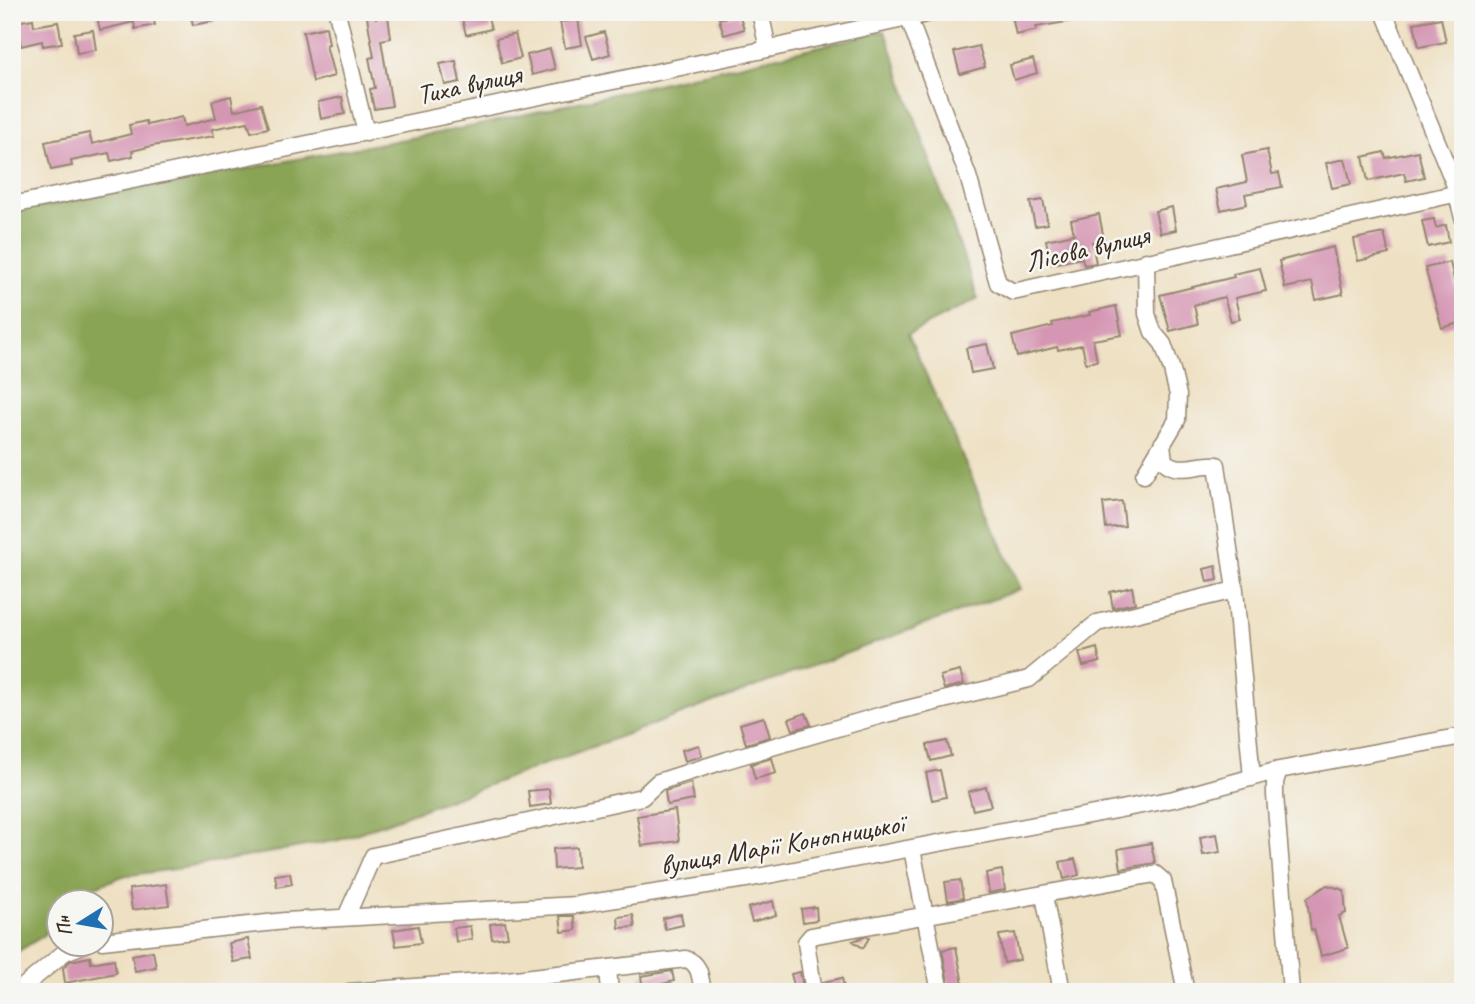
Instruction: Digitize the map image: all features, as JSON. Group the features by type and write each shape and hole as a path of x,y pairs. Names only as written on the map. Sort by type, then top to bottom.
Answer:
{"street":[{"path":"337,12 366,132"},
{"path":"760,12 768,49"},
{"name":"Тиха вулиця","path":"12,205 935,12"},
{"path":"1384,12 1454,183 1463,218"},
{"name":"Лісова вулиця","path":"909,19 968,176 998,283 1013,292 1458,194"},
{"path":"1144,475 1177,420 1178,395 1163,344 1153,332 1147,314 1146,261"},
{"path":"1162,444 1164,461 1170,467 1217,465 1236,590 1252,778"},
{"path":"346,917 373,856 642,797 659,782 727,760 882,715 1029,679 1097,623 1236,590"},
{"name":"вулиця Марії Конопницької","path":"116,940 346,917 578,905 752,878 1174,799 1279,771 1463,736"},
{"path":"1279,771 1275,794 1291,992"},
{"path":"912,849 940,992"},
{"path":"814,992 806,942 811,936 1155,874 1163,881 1186,992"},
{"path":"1044,895 1062,992"},
{"path":"17,992 58,958"},
{"path":"349,992 507,980 686,959 696,965 703,992"},
{"path":"608,968 610,992"}],"green space":[{"path":"885,31 978,299 908,334 1021,589 339,840 190,867 123,876 92,888 46,888 46,930 43,936 12,955 12,212 475,126"}],"building":[{"path":"96,12 158,12 158,16 153,17 155,25 135,29 134,22 100,30"},
{"path":"190,12 213,12 215,21 193,25"},
{"path":"487,12 491,29 466,35 462,18"},
{"path":"1011,12 1071,12 1073,21 1036,27 1037,30 1016,35"},
{"path":"739,14 744,29 724,35 719,19"},
{"path":"376,15 376,18 388,16 391,38 381,40 392,106 374,109 370,89 375,88 369,58 374,57 367,17"},
{"path":"1441,18 1446,42 1419,47 1414,23"},
{"path":"33,19 34,26 58,22 62,43 43,46 42,41 21,46 16,22"},
{"path":"578,19 582,45 565,48 560,22"},
{"path":"326,27 329,44 326,45 334,76 313,82 303,32"},
{"path":"93,30 96,50 77,53 74,33"},
{"path":"604,32 610,54 593,59 586,37"},
{"path":"515,34 521,58 502,63 496,39"},
{"path":"979,46 985,67 960,74 954,52"},
{"path":"550,49 555,69 532,75 527,55"},
{"path":"1033,59 1037,73 1014,80 1010,65"},
{"path":"456,61 460,82 445,85 440,64"},
{"path":"231,96 234,111 261,104 268,128 251,132 248,122 212,129 214,136 132,151 133,156 111,161 109,153 71,161 72,166 51,170 45,142 89,133 92,144 131,134 129,125 146,121 147,125 182,117 184,126 216,118 212,101"},
{"path":"342,97 345,114 321,119 318,102"},
{"path":"1267,150 1272,174 1279,173 1282,187 1245,194 1247,204 1221,210 1216,189 1247,182 1242,155"},
{"path":"1418,151 1424,177 1406,181 1404,173 1368,181 1363,157 1384,152 1386,158"},
{"path":"1345,159 1351,184 1332,188 1326,163"},
{"path":"1043,200 1048,224 1035,226 1030,202"},
{"path":"1172,207 1176,230 1160,233 1155,211"},
{"path":"1099,214 1104,239 1092,242 1096,263 1084,265 1082,258 1051,264 1046,240 1074,234 1071,220"},
{"path":"1434,219 1436,228 1446,225 1449,242 1428,247 1422,221"},
{"path":"1384,233 1389,254 1358,261 1354,239"},
{"path":"1333,247 1343,294 1316,300 1312,282 1285,288 1279,261"},
{"path":"1450,262 1459,301 1463,300 1463,322 1442,328 1425,268"},
{"path":"1260,268 1266,291 1235,298 1240,319 1231,321 1224,297 1194,305 1198,324 1170,331 1160,295"},
{"path":"1116,306 1122,335 1093,340 1097,361 1086,363 1082,345 1058,350 1057,347 1017,357 1012,336"},
{"path":"987,344 993,369 971,373 966,348"},
{"path":"1122,501 1125,526 1106,528 1103,503"},
{"path":"1216,566 1218,580 1207,582 1204,569"},
{"path":"1132,587 1135,603 1113,608 1110,592"},
{"path":"1097,648 1100,662 1083,666 1079,653"},
{"path":"960,671 964,684 944,689 940,676"},
{"path":"806,713 811,725 793,730 789,719"},
{"path":"764,717 770,737 746,744 740,724"},
{"path":"947,741 951,756 931,761 927,745"},
{"path":"699,745 702,756 685,761 682,750"},
{"path":"772,758 776,773 755,779 751,764"},
{"path":"940,770 946,797 932,800 926,773"},
{"path":"691,783 694,800 667,805 665,791"},
{"path":"986,787 991,806 973,810 968,792"},
{"path":"549,789 551,804 530,807 528,791"},
{"path":"675,810 679,841 642,846 637,816"},
{"path":"1217,834 1220,852 1203,855 1200,837"},
{"path":"1151,843 1155,863 1121,869 1118,849"},
{"path":"577,847 578,867 554,869 553,849"},
{"path":"1075,859 1079,875 1064,879 1060,862"},
{"path":"1002,870 1005,890 989,893 986,873"},
{"path":"290,873 292,884 277,887 275,875"},
{"path":"960,880 963,898 948,901 945,882"},
{"path":"166,884 169,905 132,910 129,889"},
{"path":"1327,885 1344,890 1346,913 1339,916 1348,948 1321,956 1314,929 1311,930 1307,898"},
{"path":"773,901 776,915 752,922 748,908"},
{"path":"816,907 817,920 803,922 801,909"},
{"path":"681,914 683,925 665,929 663,918"},
{"path":"633,915 635,927 619,928 618,917"},
{"path":"560,916 574,916 576,930 562,932"},
{"path":"505,922 508,937 492,939 490,924"},
{"path":"418,926 421,943 396,946 393,930"},
{"path":"470,926 472,939 456,942 454,928"},
{"path":"1015,933 1020,960 1004,963 999,935"},
{"path":"867,936 869,938 863,948 853,941"},
{"path":"248,939 252,959 233,962 229,943"},
{"path":"956,947 964,992 950,992 942,950"},
{"path":"153,951 156,967 135,971 132,955"},
{"path":"90,958 91,963 114,959 116,973 65,983 63,968 70,961"},
{"path":"672,971 674,981 643,989 641,976"},
{"path":"800,972 803,987 795,989 791,974"},
{"path":"842,978 845,992 824,992 823,982"}]}
